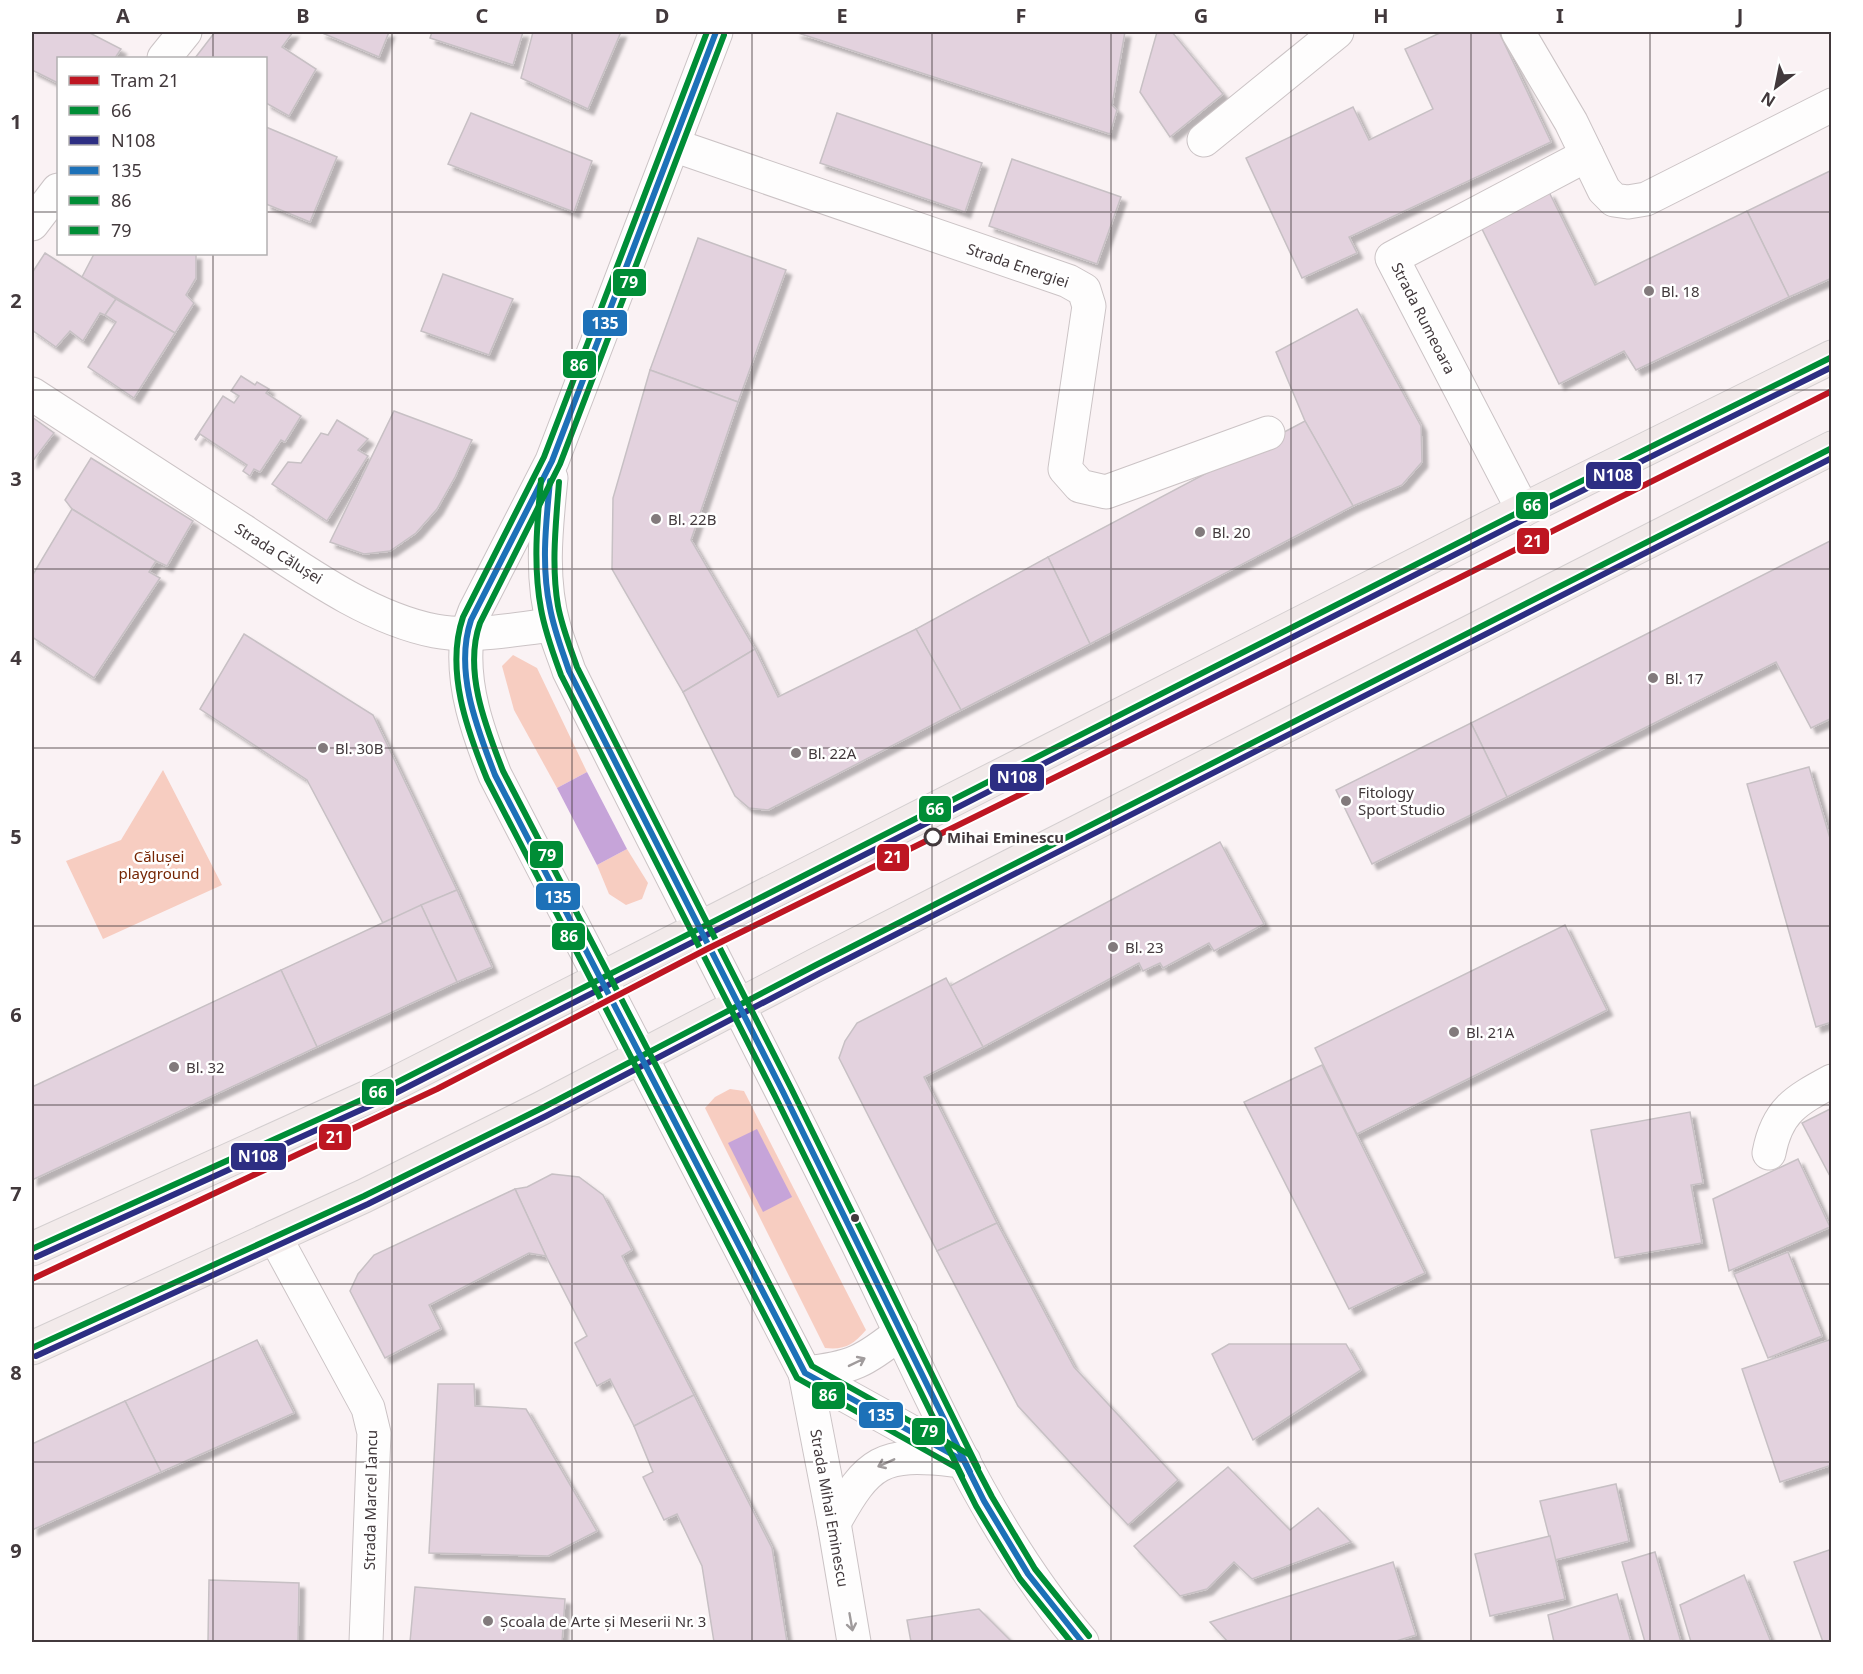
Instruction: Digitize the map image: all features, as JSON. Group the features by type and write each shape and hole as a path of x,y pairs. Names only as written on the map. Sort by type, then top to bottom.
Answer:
{"main road":[{"path":"165,57 185,32"},
{"path":"716,32 552,461 545,537 545,568 553,625 569,671 984,1501 1028,1574 1082,1642"},
{"path":"1204,140 1337,32"},
{"path":"1518,32 1571,122 1604,190 1614,200 1628,202 1646,199 1832,105"},
{"name":"Strada Energiei","path":"673,145 1068,281 1084,290 1089,306 1065,469 1080,486 1106,492 1268,433"},
{"name":"Strada Rumeoara","path":"1523,510 1392,258 1587,155"},
{"path":"32,224 57,191"},
{"path":"32,1249 370,1096 1523,510 1832,357"},
{"name":"Strada Călușei","path":"32,394 280,555 366,606 423,628 467,635 553,625"},
{"path":"32,1348 364,1196 542,1108 738,1005 1832,448"},
{"name":"Strada Mihai Eminescu","path":"552,461 475,610 467,635 465,657 473,712 495,775 806,1373 854,1642"},
{"path":"1768,1153 1773,1132 1782,1116 1797,1102 1832,1081"},
{"name":"Strada Marcel Iancu","path":"275,1237 368,1408 374,1433 366,1642"},
{"path":"806,1373 851,1366 901,1332"},
{"path":"806,1373 964,1461"},
{"path":"834,1523 852,1491 868,1473 885,1462 902,1457 964,1461"}],"green space":[{"path":"513,655 537,668 587,772 557,788 514,710 502,666"},
{"name":"Călușei playground","path":"163,770 222,885 103,939 66,861 121,840"},
{"path":"627,849 648,883 642,899 626,905 609,894 597,865"},
{"path":"730,1089 744,1091 866,1330 848,1345 825,1348 705,1108 715,1097"}],"shaded area":[{"path":"587,772 627,849 597,865 557,788"},
{"path":"757,1129 792,1197 763,1212 728,1143"}],"building":[{"path":"32,32 88,32 121,49 116,57 57,57 57,82 32,70"},
{"path":"215,32 293,32 282,47 316,69 289,116 267,104 267,57 196,57"},
{"path":"320,32 389,32 379,57"},
{"path":"432,32 523,32 513,65 430,38"},
{"path":"533,32 621,32 588,109 521,78"},
{"path":"795,32 1125,32 1112,105 1117,110 1110,134"},
{"path":"1157,32 1172,32 1223,94 1170,137 1140,92"},
{"path":"1442,32 1499,32 1551,142 1349,237 1357,253 1302,278 1246,158 1353,107 1369,140 1433,109 1405,49"},
{"path":"471,113 592,161 574,212 448,164"},
{"path":"837,113 982,163 965,212 820,163"},
{"path":"267,127 337,157 310,222 267,204"},
{"path":"1012,159 1121,197 1097,264 989,226"},
{"path":"1832,170 1832,278 1789,297 1747,211"},
{"name":"Bl. 18","path":"1549,192 1595,285 1747,211 1789,297 1636,370 1624,351 1559,384 1481,227"},
{"path":"698,238 786,270 738,402 650,370"},
{"path":"45,253 116,299 105,315 100,313 83,341 70,331 56,347 32,330 32,273"},
{"path":"93,255 196,255 196,278 186,295 194,303 175,333 82,277"},
{"path":"443,274 513,299 489,355 421,331"},
{"path":"116,299 175,333 134,398 88,367 116,322 105,315"},
{"path":"1357,309 1421,426 1422,462 1402,485 1353,506 1305,421 1276,352"},
{"name":"Bl. 22B","path":"650,370 738,402 691,540 755,649 683,692 612,569 613,498"},
{"path":"241,376 255,385 257,382 269,389 266,393 301,416 285,442 281,440 260,472 254,469 250,476 243,471 247,465 200,434 195,439 223,396 234,403 239,396 231,391"},
{"path":"394,411 472,440 437,509 416,533 390,551 364,554 330,542"},
{"path":"32,417 54,433 32,462"},
{"path":"337,420 368,439 358,450 368,456 327,521 272,484 288,462 301,463 321,433 328,435"},
{"name":"Bl. 20","path":"1305,421 1353,506 1090,644 1048,557"},
{"path":"91,458 193,521 167,566 72,509 65,500"},
{"path":"72,509 156,561 149,572 160,578 94,678 32,637 32,576"},
{"name":"Bl. 17","path":"1830,541 1832,545 1832,718 1811,728 1776,662 1507,797 1471,723"},
{"path":"1048,557 1090,644 961,710 916,629"},
{"name":"Bl. 22A","path":"916,629 961,710 768,810 749,808 735,796 683,692 755,649 778,697"},
{"name":"Bl. 30B","path":"244,634 373,715 457,890 383,923 307,780 200,709"},
{"path":"1471,723 1507,797 1372,864 1336,790"},
{"path":"1809,767 1832,845 1832,1022 1816,1027 1747,784"},
{"name":"Bl. 23","path":"1220,842 1264,924 1214,951 1209,943 1163,968 1160,963 1143,971 1139,963 983,1047 950,986"},
{"path":"457,890 492,967 457,982 421,905"},
{"path":"421,905 457,982 317,1047 281,970"},
{"name":"Bl. 21A","path":"1565,925 1607,1010 1357,1134 1315,1048"},
{"name":"Bl. 32","path":"281,970 317,1047 32,1180 32,1087"},
{"path":"946,978 983,1047 924,1077 997,1223 937,1251 839,1058 845,1041 857,1023"},
{"path":"1322,1065 1425,1273 1349,1309 1244,1102"},
{"path":"1832,1108 1832,1180 1802,1123"},
{"path":"1690,1112 1703,1183 1691,1185 1702,1243 1615,1258 1591,1130"},
{"path":"1798,1159 1830,1227 1729,1271 1713,1199"},
{"path":"552,1174 579,1177 603,1195 632,1250 622,1256 694,1395 634,1426 610,1379 597,1386 575,1343 587,1336 515,1189 527,1187"},
{"path":"515,1189 546,1256 529,1253 429,1305 441,1329 385,1358 350,1291 358,1274 374,1255"},
{"path":"997,1223 1074,1367 1178,1480 1128,1525 1018,1406 937,1251"},
{"path":"1788,1252 1822,1336 1768,1358 1734,1274"},
{"path":"1832,1339 1832,1465 1780,1482 1742,1369"},
{"path":"257,1340 294,1413 161,1472 125,1401"},
{"path":"1229,1344 1346,1344 1361,1370 1253,1440 1212,1354"},
{"path":"438,1384 474,1384 475,1406 526,1409 597,1531 548,1556 429,1553"},
{"path":"694,1395 772,1548 787,1642 714,1642 702,1566 677,1514 664,1520 643,1477 653,1472 634,1426"},
{"path":"125,1401 161,1472 32,1530 32,1444"},
{"path":"1228,1467 1290,1530 1318,1508 1351,1542 1252,1579 1234,1562 1207,1589 1180,1596 1134,1546"},
{"path":"1616,1484 1629,1541 1555,1560 1540,1501"},
{"path":"1550,1536 1565,1599 1490,1616 1475,1554"},
{"path":"1832,1549 1832,1642 1823,1642 1794,1562"},
{"path":"1655,1552 1681,1642 1645,1642 1622,1562"},
{"path":"1393,1562 1416,1635 1393,1642 1228,1642 1210,1622"},
{"path":"1744,1575 1771,1642 1691,1642 1680,1605"},
{"path":"209,1580 299,1583 298,1642 208,1642"},
{"name":"Școala de Arte și Meserii Nr. 3","path":"415,1587 565,1599 562,1642 410,1642"},
{"path":"1617,1594 1631,1642 1554,1642 1548,1615"},
{"path":"979,1609 1012,1642 911,1642 907,1620"}],"tram line":[{"name":"21","path":"32,1279 437,1089 709,948 1451,582 1832,391"}],"transit line":[{"name":"86","path":"707,32 544,457 463,617 456,658 461,700 472,740 487,779 797,1378 957,1468 976,1506 1020,1579 1071,1642"},
{"name":"135","path":"716,32 552,461 471,620 466,639 465,659 470,699 495,775 805,1373 964,1461 984,1501 1028,1574 1082,1642"},
{"name":"79","path":"724,35 560,464 480,623 475,641 474,660 479,698 503,771 812,1366 970,1455 1035,1569 1089,1636"},
{"name":"66","path":"32,1249 370,1096 1523,510 1832,357"},
{"name":"N108","path":"36,1257 374,1104 1527,518 1832,367"},
{"name":"66","path":"32,1348 364,1196 542,1108 816,965 1832,448"},
{"name":"N108","path":"36,1356 368,1204 546,1116 820,973 1832,458"},
{"name":"86","path":"541,480 536,544 537,577 545,626 561,675 775,1096 962,1476"},
{"name":"135","path":"550,481 545,545 547,592 558,640 569,671 783,1092 970,1472"},
{"name":"79","path":"559,482 555,544 556,591 562,622 577,667 791,1088 978,1468"}],"place":[{"name":"Bl. 18","path":"1649,291"},
{"name":"Bl. 22B","path":"656,519"},
{"name":"Bl. 20","path":"1200,532"},
{"name":"Bl. 17","path":"1653,678"},
{"name":"Bl. 30B","path":"323,748"},
{"name":"Bl. 22A","path":"796,753"},
{"name":"Fitology Sport Studio","path":"1346,801"},
{"name":"Mihai Eminescu","path":"933,837"},
{"name":"Bl. 23","path":"1113,947"},
{"name":"Bl. 21A","path":"1454,1032"},
{"name":"Bl. 32","path":"174,1067"},
{"name":"Școala de Arte și Meserii Nr. 3","path":"488,1621"}]}
